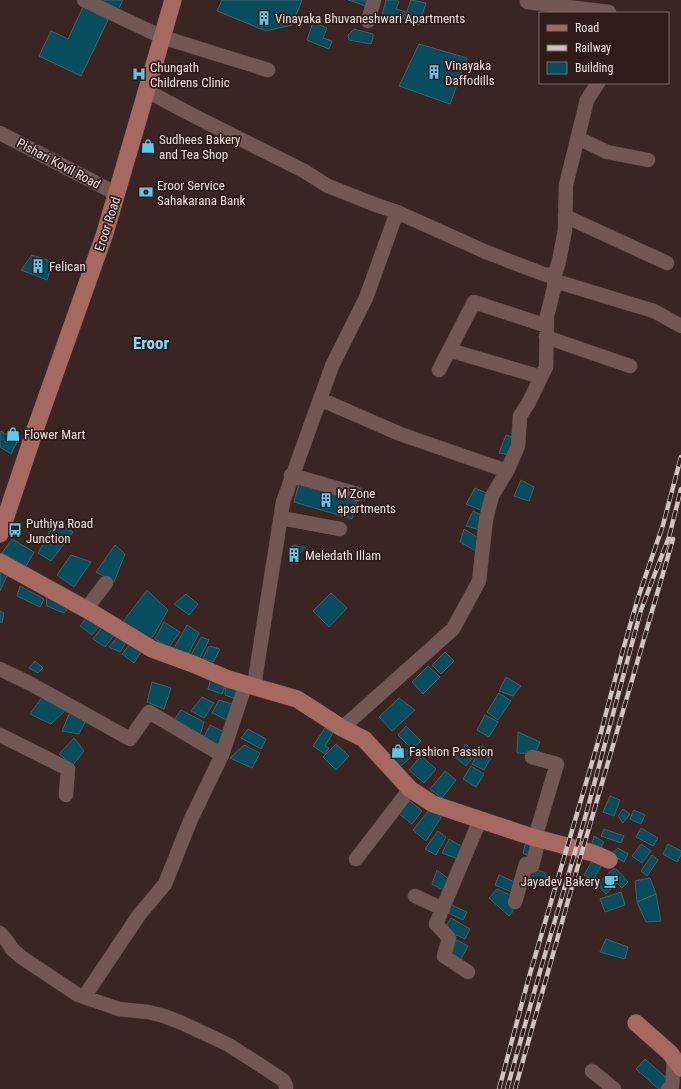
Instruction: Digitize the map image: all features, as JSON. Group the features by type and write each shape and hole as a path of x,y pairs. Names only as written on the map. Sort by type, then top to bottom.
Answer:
{"main road":[{"name":"Eroor Road","path":"0,534 36,427 105,233 173,0"},
{"path":"0,562 86,609 152,649 228,679 297,699 342,728 364,739 410,789 433,804 537,839 593,853 609,860"},
{"path":"636,1022 670,1053 678,1063"}],"street":[{"path":"84,0 162,37 268,70"},
{"path":"368,21 374,0"},
{"path":"608,0 609,12"},
{"path":"527,2 602,12"},
{"path":"342,728 454,628 479,581 486,520 492,496 507,471 518,446 520,416 529,402 546,367 547,316 565,230 566,185 587,100 597,84"},
{"path":"147,91 304,171 328,186 397,212 486,252 546,275 654,311 681,326"},
{"name":"Pishari Kovil Road","path":"0,133 117,194"},
{"path":"578,138 607,152 648,160"},
{"path":"84,997 139,915 165,884 191,819 222,755 250,685 282,502 336,357 366,298 397,212"},
{"path":"565,216 667,263"},
{"path":"439,370 474,302 630,366"},
{"path":"449,350 541,377"},
{"path":"320,398 400,434 507,471"},
{"path":"292,475 357,494"},
{"path":"280,518 340,529"},
{"path":"86,609 106,583"},
{"path":"0,669 37,687 130,739 149,712 222,755"},
{"path":"0,736 68,769 66,795"},
{"path":"515,902 526,864 532,866 537,839 557,764 532,757"},
{"path":"356,859 410,789"},
{"path":"468,972 444,956 449,938 436,924 480,820"},
{"path":"414,896 443,909"},
{"path":"0,933 12,949 21,957 64,987 84,997 120,1009 148,1012 164,1016 189,1026 227,1044 254,1061 283,1080 286,1089"},
{"path":"668,1089 672,1086 678,1063"},
{"path":"592,1071 614,1089"}],"building":[{"path":"101,0 123,0 118,10 100,2"},
{"name":"Vinayaka Bhuvaneshwari Apartments","path":"222,0 302,0 292,25 266,31 217,11"},
{"path":"348,0 370,0 366,6"},
{"path":"386,0 396,0 399,2 396,9 406,12 401,20 382,15"},
{"path":"411,0 426,3 419,25 404,20"},
{"path":"83,7 108,20 81,76 39,56 51,31 68,39"},
{"path":"313,22 327,28 323,38 332,41 329,49 307,40"},
{"path":"354,29 373,34 371,44 349,40 348,35"},
{"name":"Vinayaka Daffodills","path":"419,44 467,58 450,104 399,86"},
{"name":"Felican","path":"32,255 53,262 47,280 21,270"},
{"path":"1,431 17,442 11,454 0,447"},
{"path":"506,435 515,438 510,455 499,453"},
{"name":"M Zone apartments","path":"300,480 358,498 352,519 294,502"},
{"path":"521,480 534,487 529,501 514,496"},
{"path":"475,488 491,495 485,512 466,504"},
{"path":"473,511 483,516 480,530 466,526"},
{"path":"56,521 73,532 51,561 38,553"},
{"path":"464,529 480,539 478,552 460,542"},
{"path":"12,539 34,552 26,566 2,553"},
{"path":"115,545 125,554 114,582 96,572"},
{"name":"Meledath Illam","path":"293,545 306,548 289,562"},
{"path":"71,555 91,562 74,587 57,575"},
{"path":"0,567 9,571 0,591"},
{"path":"20,586 44,599 40,607 17,596"},
{"path":"147,590 168,610 151,640 123,622"},
{"path":"331,593 347,608 329,627 313,611"},
{"path":"186,594 198,604 189,615 174,604"},
{"path":"46,597 70,605 64,613 47,606"},
{"path":"0,611 4,613 2,623 0,622"},
{"path":"89,615 102,623 92,635 80,626"},
{"path":"164,622 180,632 169,647 155,639"},
{"path":"187,625 199,633 189,653 173,650"},
{"path":"103,626 115,634 105,647 93,639"},
{"path":"119,635 128,639 120,652 109,647"},
{"path":"201,637 209,640 200,658 191,655"},
{"path":"131,643 141,652 134,663 122,654"},
{"path":"209,646 220,649 213,662 203,658"},
{"path":"445,652 454,661 441,674 432,665"},
{"path":"35,661 43,668 38,673 29,668"},
{"path":"428,666 440,677 423,694 412,682"},
{"path":"506,677 521,686 513,696 499,691"},
{"path":"211,678 226,684 222,694 208,689"},
{"path":"152,682 171,688 164,709 147,702"},
{"path":"226,684 241,689 238,700 225,695"},
{"path":"499,693 511,701 498,720 487,712"},
{"path":"43,696 66,710 51,724 30,714"},
{"path":"202,697 214,703 204,718 191,711"},
{"path":"399,698 415,710 392,731 379,717"},
{"path":"219,700 232,704 227,720 212,713"},
{"path":"181,710 204,722 200,735 174,720"},
{"path":"70,712 86,720 79,734 62,731"},
{"path":"485,715 498,722 489,737 477,730"},
{"path":"210,725 226,733 220,750 203,739"},
{"path":"406,726 421,741 412,749 398,735"},
{"path":"325,728 333,733 325,746 329,748 325,754 313,746"},
{"path":"248,729 266,739 261,749 241,738"},
{"path":"518,732 540,742 535,754 517,753"},
{"path":"74,738 84,751 73,765 59,754"},
{"path":"336,744 349,756 336,770 323,757"},
{"path":"466,744 476,754 466,766 455,757"},
{"path":"244,745 260,753 252,768 230,758"},
{"path":"482,746 494,752 484,770 472,764"},
{"path":"404,747 412,756 400,767 392,757"},
{"path":"421,756 436,769 424,783 409,770"},
{"path":"471,766 484,774 476,787 463,779"},
{"path":"445,771 456,780 442,798 430,789"},
{"path":"610,796 620,800 614,816 603,812"},
{"path":"410,801 422,811 412,824 398,813 407,802"},
{"path":"430,809 442,816 426,841 413,830"},
{"path":"623,809 630,814 623,823 618,816"},
{"path":"634,810 645,815 641,824 630,819"},
{"path":"641,828 658,838 653,846 636,837"},
{"path":"604,829 624,836 621,843 601,836"},
{"path":"438,831 446,837 436,855 425,849"},
{"path":"594,836 604,842 599,850 591,847"},
{"path":"449,839 466,849 461,860 442,853"},
{"path":"526,842 537,847 533,859 523,853"},
{"path":"641,844 651,851 642,863 632,856"},
{"path":"668,844 681,851 681,855 677,862 663,854"},
{"path":"618,848 628,854 624,862 611,854"},
{"path":"652,855 658,860 647,876 641,871"},
{"path":"592,861 601,866 593,880 584,875"},
{"path":"532,868 546,873 542,884 527,877"},
{"path":"613,869 616,869 628,882 622,888 617,883 606,894 597,884"},
{"path":"437,870 450,880 443,890 432,884"},
{"path":"499,875 517,883 514,893 495,885"},
{"path":"650,878 656,894 637,902 635,881"},
{"path":"497,889 512,896 513,911 509,916 489,898"},
{"path":"621,892 625,905 605,912 600,899"},
{"path":"656,894 661,921 646,922 637,902"},
{"path":"449,904 467,912 463,920 446,912"},
{"path":"451,918 470,929 465,939 444,929"},
{"path":"606,939 628,947 625,959 600,952"},
{"path":"457,940 468,946 459,963 448,955"},
{"path":"645,1059 671,1082 663,1089 659,1089 636,1069"}],"railway":[{"path":"499,1089 529,977 601,732 621,657 638,598 663,525 681,457"},
{"path":"507,1089 585,818 641,610 669,537 681,489"},
{"path":"515,1089 673,539"}],"place":[{"name":"Vinayaka Bhuvaneshwari Apartments","path":"264,18"},
{"name":"Vinayaka Daffodills","path":"434,72"},
{"name":"Chungath Childrens Clinic","path":"139,74"},
{"name":"Sudhees Bakery and Tea Shop","path":"148,146"},
{"name":"Eroor Service Sahakarana Bank","path":"146,192"},
{"name":"Felican","path":"38,266"},
{"name":"Flower Mart","path":"13,434"},
{"name":"M Zone apartments","path":"326,500"},
{"name":"Puthiya Road Junction","path":"15,530"},
{"name":"Meledath Illam","path":"294,555"},
{"name":"Fashion Passion","path":"398,751"},
{"name":"Jayadev Bakery","path":"611,881"}],"district":[{"name":"Eroor","path":"151,343"}]}
